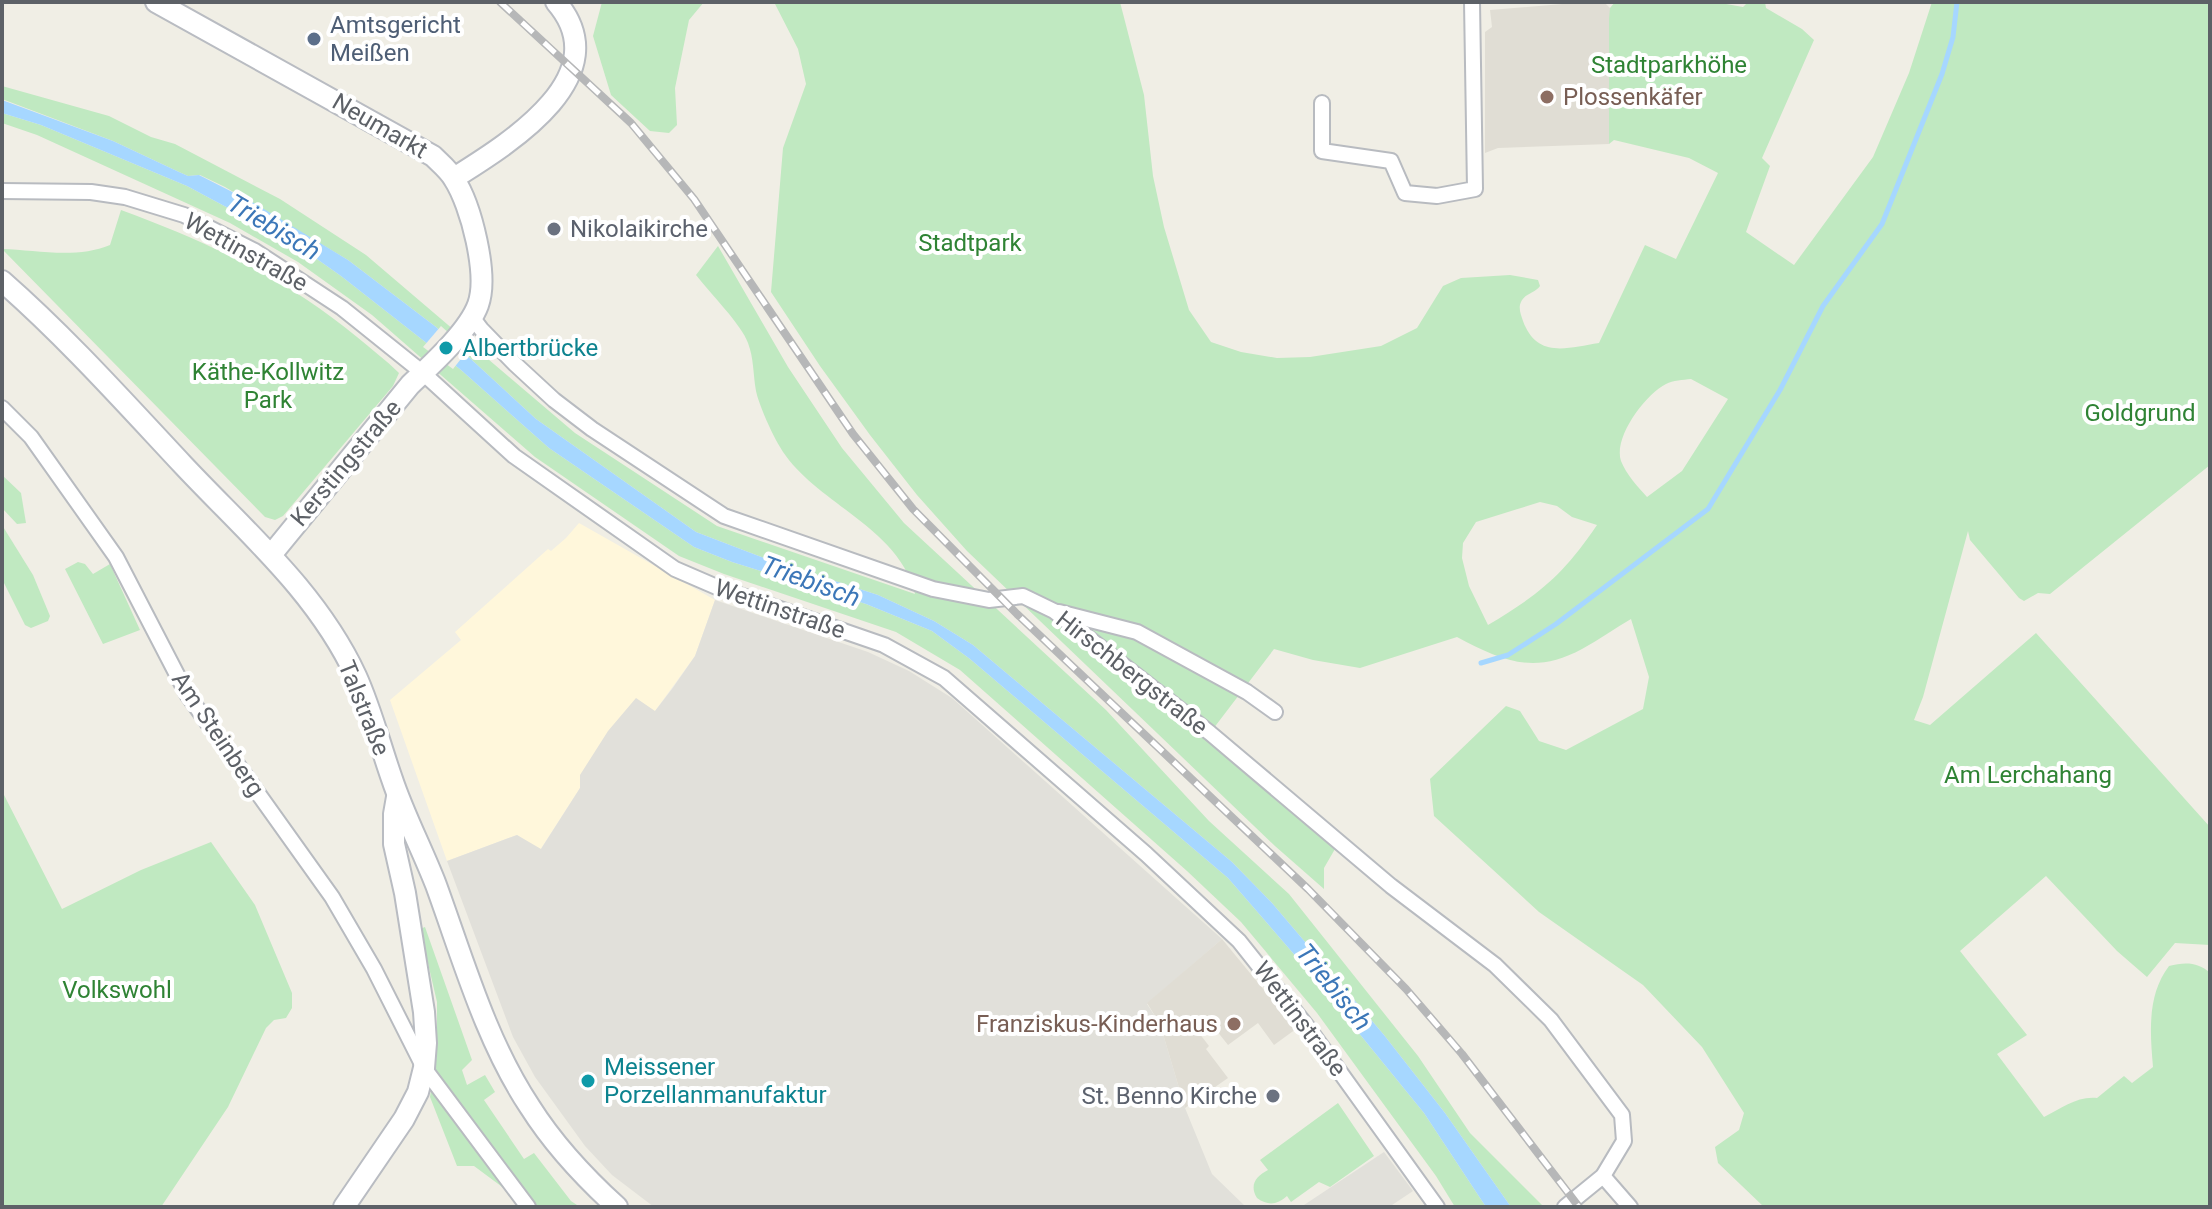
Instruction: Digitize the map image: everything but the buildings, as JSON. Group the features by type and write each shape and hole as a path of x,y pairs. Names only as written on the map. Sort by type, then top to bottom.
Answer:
{"main road":[{"name":"Neumarkt","path":"156,2 425,151 454,178 466,205 479,256 482,291 466,324"},
{"path":"454,178 522,129 568,81 575,52 573,33 566,14 556,2"},
{"name":"Talstraße","path":"2,281 115,391 271,555 326,625 356,675 398,795 428,864 484,1015 514,1080 554,1141 617,1207"},
{"path":"428,368 466,324"},
{"name":"Kerstingstraße","path":"271,555 428,368"},
{"path":"344,1207 404,1119 418,1092 424,1068 424,1012 394,844 394,814 398,795"},
{"path":"405,893 411,875 428,864"}],"street":[{"path":"1322,103 1322,151 1391,161 1405,193 1437,196 1475,189 1472,2"},
{"name":"Wettinstraße","path":"2,191 91,192 125,197 184,215 255,251 428,368 514,456 675,569 698,580 884,645 944,678 1146,854 1239,941 1309,1029 1437,1207"},
{"name":"Hirschbergstraße","path":"466,324 481,329 554,400 592,429 724,516 933,589 989,600 1023,596 1054,611 1210,733 1391,886 1495,965 1551,1020 1622,1115 1624,1141 1603,1176 1565,1207"},
{"name":"Am Steinberg","path":"2,408 31,437 116,557 187,694 332,897 374,969 424,1068"},
{"path":"1054,611 1137,632 1247,692 1275,712"},
{"path":"424,1068 528,1207"},
{"path":"1603,1176 1630,1207"}],"shaded area":[{"name":"Plossenkäfer","path":"1604,2 1610,8 1609,144 1498,148 1485,153 1485,32 1492,27 1490,10"},
{"path":"579,523 715,600 695,656 655,711 580,788 540,850 517,835 447,861 390,700 461,640 455,632 548,549 551,551 566,538"},
{"path":"715,600 868,652 909,671 952,698 1222,939 1147,1004 1160,1024 1185,1108 1212,1174 1246,1207 654,1207 612,1175 585,1146 535,1077 513,1037 447,861 517,835 541,849 580,788 580,775 608,731 636,698 655,711 672,689 695,656"},
{"name":"Franziskus-Kinderhaus","path":"1222,939 1296,1029 1274,1045 1258,1023 1228,1045 1205,1016 1193,1025 1228,1078 1185,1108 1160,1024 1147,1003"},
{"path":"1384,1152 1413,1191 1389,1207 1301,1207"}],"green space":[{"path":"602,2 704,2 689,20 675,88 677,125 669,133 650,131 611,95 593,36"},
{"path":"774,2 1120,2 1144,95 1153,176 1164,227 1189,310 1211,342 1241,352 1277,358 1310,357 1381,346 1417,328 1443,286 1461,278 1510,275 1538,280 1540,286 1525,297 1520,307 1523,321 1536,341 1554,348 1599,343 1645,245 1676,259 1718,173 1689,158 1614,140 1609,144 1609,18 1610,8 1615,2 1715,2 1743,7 1748,2 1765,2 1766,8 1802,29 1814,40 1762,158 1770,166 1746,232 1794,265 1873,157 1909,73 1932,2 2210,2 2210,465 2050,594 2038,593 2024,601 2019,598 1970,540 1968,531 1914,720 1930,725 2036,633 2210,827 2210,945 2175,943 2147,977 2117,951 2046,876 1960,951 2027,1035 1997,1054 2044,1117 2076,1101 2097,1098 2124,1076 2132,1083 2153,1067 2153,1001 2162,977 2169,966 2180,964 2196,965 2210,973 2210,1207 1764,1207 1718,1163 1715,1147 1739,1130 1744,1113 1702,1047 1643,985 1539,912 1434,816 1430,779 1506,706 1520,711 1539,741 1566,750 1643,709 1649,677 1631,619 1565,657 1533,663 1489,653 1457,637 1360,668 1274,649 1210,733 1339,842 1324,868 1324,889 1275,846 967,551 917,495 870,435 771,292 783,148 806,84 798,49","holes":["1691,379 1728,399 1682,471 1647,497 1621,461 1620,451 1626,429 1641,406 1658,389 1672,382","1540,502 1557,506 1572,517 1597,525 1549,582 1488,625 1469,586 1462,558 1463,543 1476,522"]},
{"path":"2,86 109,116 151,137 175,144 280,199 366,255 575,433 717,526 915,594 906,570 892,550 874,532 812,484 794,466 777,441 758,397 745,336 696,275 718,246 788,367 842,448 904,523 1106,710 1209,821 1289,894 1418,1056 1470,1133 1544,1207 1511,1207 1445,1113 1384,1035 1272,903 1232,862 973,645 934,621 878,595 696,532 536,419 436,327 348,260 200,175 188,176 113,141 2,99"},
{"path":"2,113 41,125 187,186 297,245 461,370 549,448 694,547 866,604 932,631 970,659 1228,878 1424,1113 1486,1207 1455,1207 1436,1176 1317,1013 1241,922 960,670 896,632 679,556 535,457 372,315 298,262 230,223 37,135 2,123"},
{"name":"Käthe-Kollwitz Park","path":"121,210 184,235 274,279 330,316 399,373 393,386 283,516 275,520 265,517 2,249 70,253 110,245"},
{"path":"2,475 21,493 26,523 17,524 2,508"},
{"path":"2,525 33,575 50,616 48,621 31,628 25,625 2,579"},
{"path":"78,562 85,564 93,574 110,564 140,630 103,644 65,569"},
{"name":"Volkswohl","path":"2,791 62,909 141,870 211,842 255,905 292,993 292,1008 286,1018 274,1020 266,1028 228,1107 161,1207 2,1207"},
{"path":"425,927 472,1060 462,1070 467,1085 485,1075 495,1092 484,1100 524,1159 534,1153 571,1201 580,1207 529,1207 474,1166 457,1166 430,1097 437,1054 437,1002 420,929"},
{"path":"1338,1103 1374,1156 1330,1187 1319,1182 1291,1202 1287,1196 1272,1203 1257,1198 1255,1181 1268,1170 1260,1160"}],"water":[{"name":"Triebisch","path":"2,100 113,141 188,176 199,175 254,203 348,260 436,327 536,419 696,532 878,595 934,621 973,645 1232,862 1272,903 1384,1035 1445,1113 1511,1207 1486,1207 1424,1113 1228,878 970,659 932,631 866,604 694,547 549,448 461,370 297,245 187,186 41,125 2,113"}],"pier":[{"name":"Albertbrücke","path":"441,326 468,350 453,369 423,347"}],"waterway":[{"path":"1481,663 1508,655 1556,624 1708,509 1780,390 1823,306 1882,224 1942,74 1953,37 1957,2"}],"railway":[{"path":"500,2 631,123 694,199 853,434 913,509 1017,614 1308,889 1406,989 1462,1054 1579,1207"}],"place":[{"name":"Amtsgericht Meißen","path":"314,39"},
{"name":"Plossenkäfer","path":"1547,97"},
{"name":"Nikolaikirche","path":"554,229"},
{"name":"Albertbrücke","path":"446,348"},
{"name":"Franziskus-Kinderhaus","path":"1234,1024"},
{"name":"Meissener Porzellanmanufaktur","path":"588,1081"},
{"name":"St. Benno Kirche","path":"1273,1096"}],"park label":[{"name":"Stadtparkhöhe","path":"1669,65"},
{"name":"Stadtpark","path":"970,243"},
{"name":"Goldgrund","path":"2140,413"},
{"name":"Am Lerchahang","path":"2028,775"}]}
